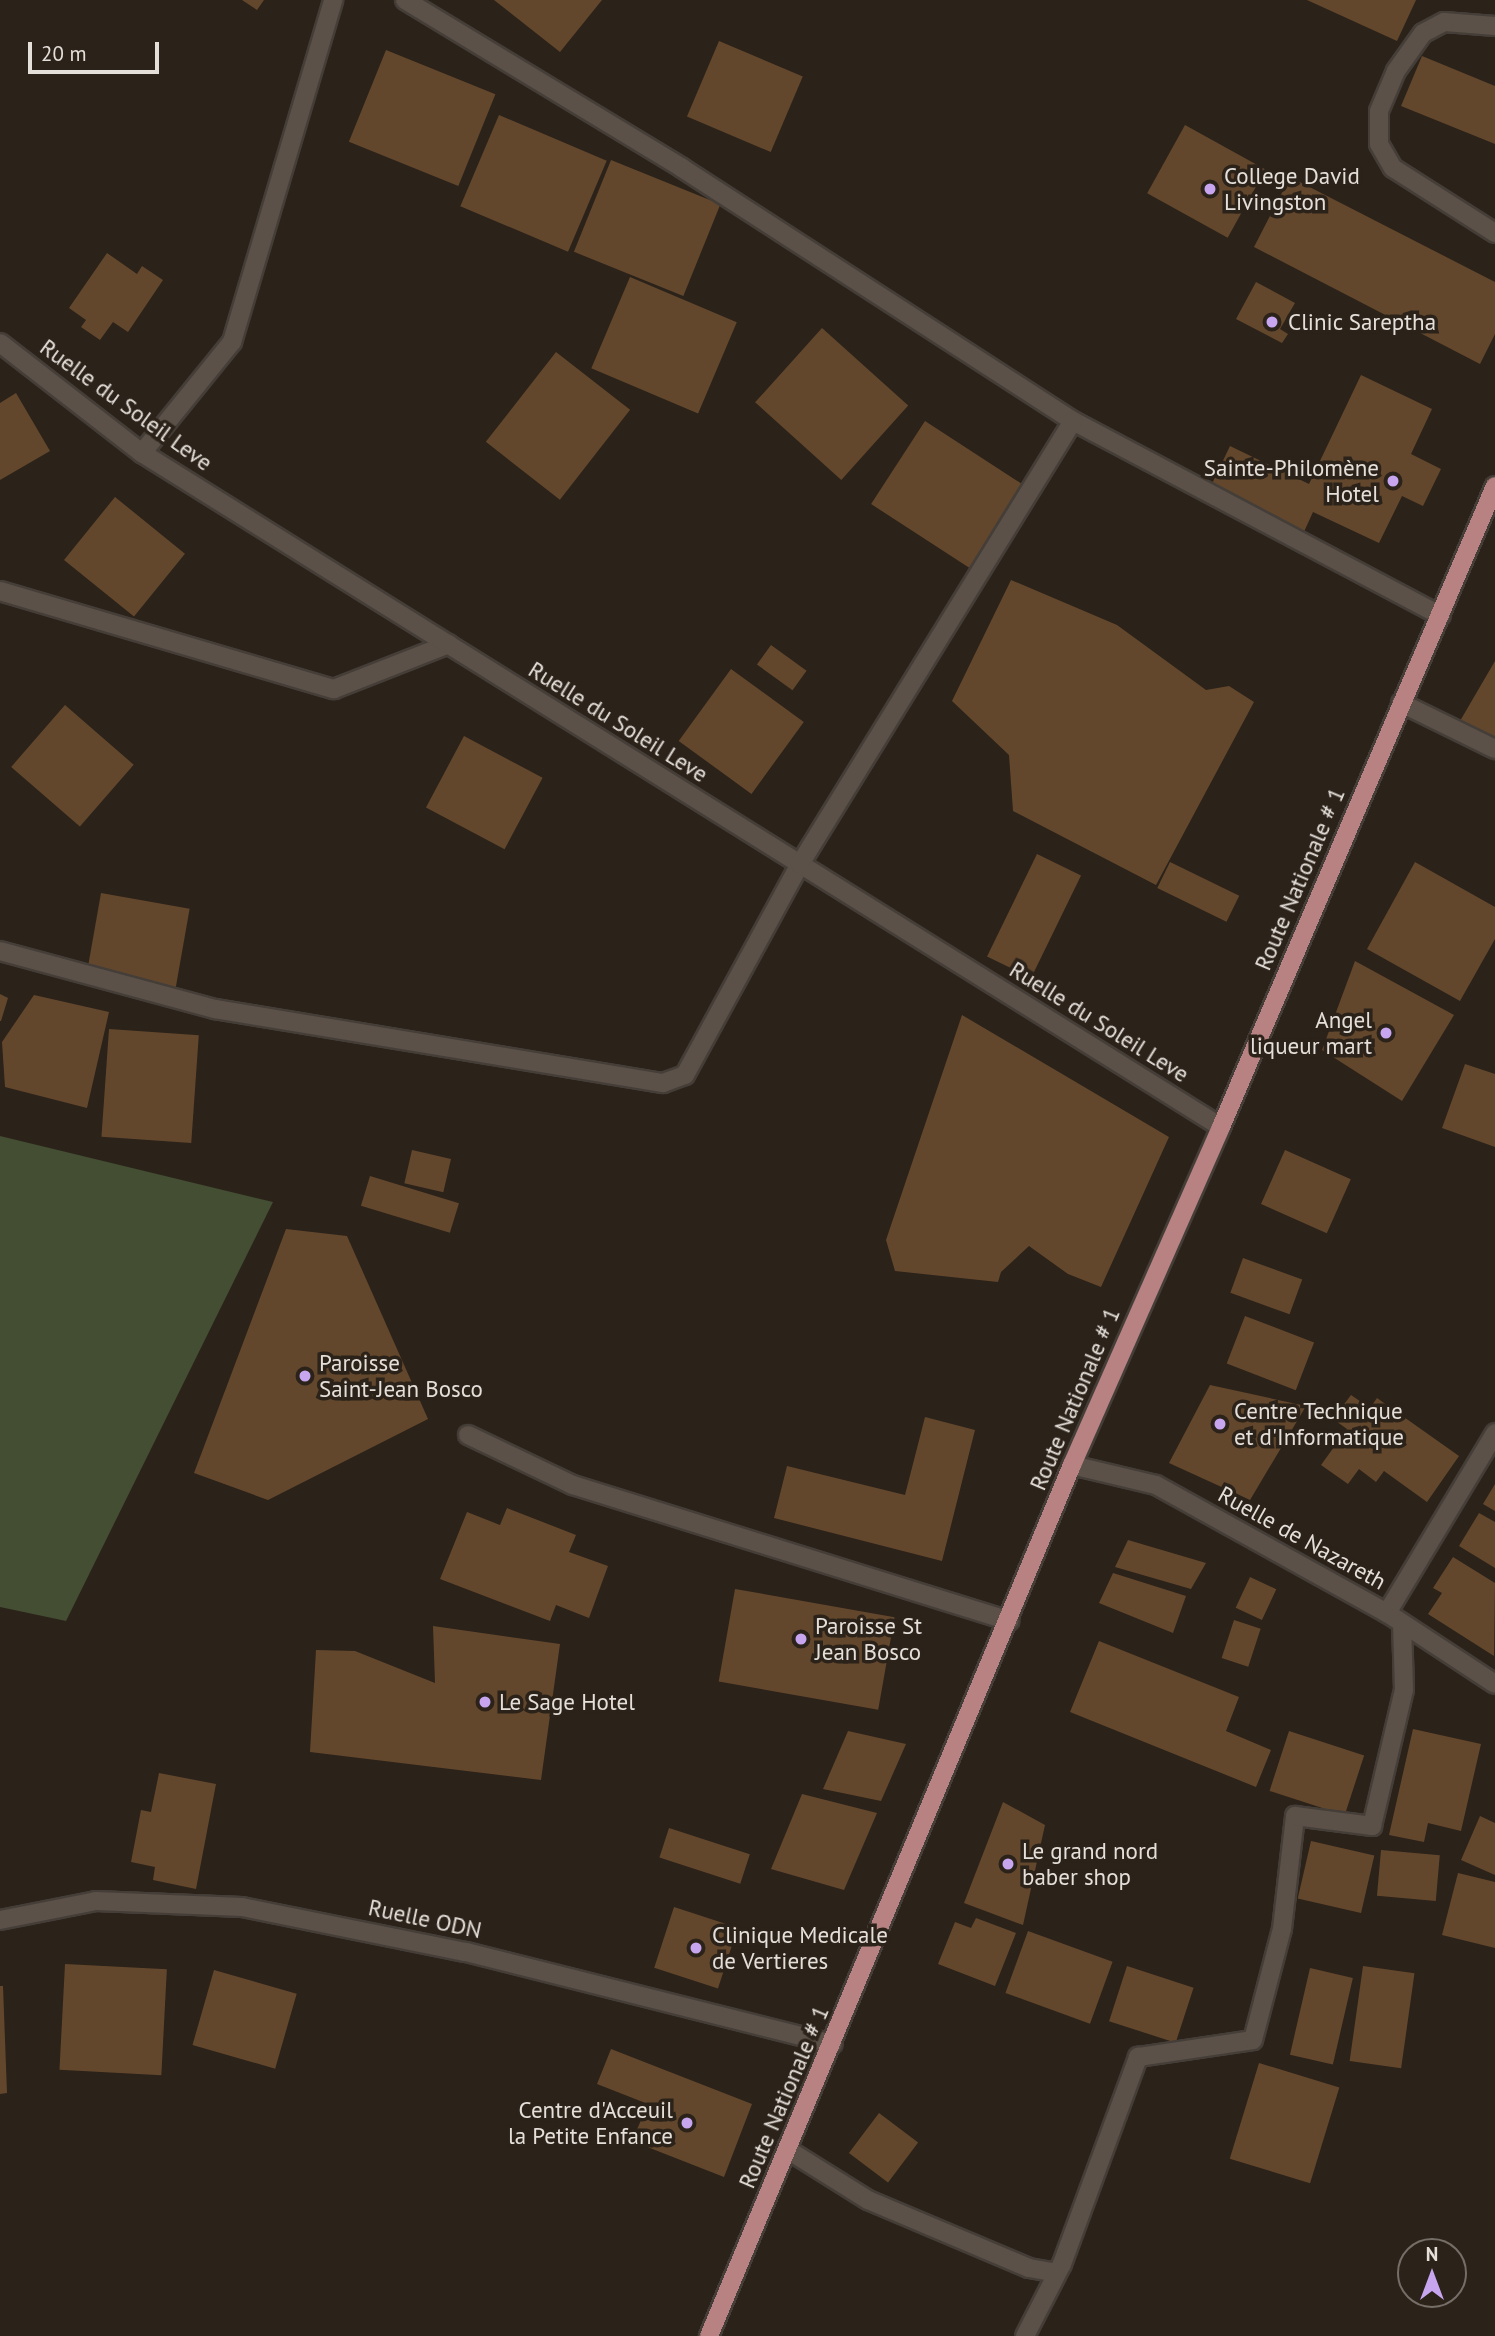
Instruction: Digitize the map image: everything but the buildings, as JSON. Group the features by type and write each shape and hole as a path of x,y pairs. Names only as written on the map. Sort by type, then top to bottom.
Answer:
{"main road":[{"name":"Route Nationale # 1","path":"709,2336 833,2044 1072,1465 1222,1127 1495,486"}],"street":[{"path":"142,453 232,342 333,0"},
{"path":"405,0 682,168 1073,421 1441,616"},
{"path":"1495,26 1444,22 1423,33 1396,71 1379,111 1379,144 1393,168 1495,233"},
{"name":"Ruelle du Soleil Leve","path":"0,343 142,453 1222,1127"},
{"path":"0,951 215,1009 663,1083 685,1075 800,864 1073,421"},
{"path":"0,591 334,689 449,645"},
{"path":"1401,703 1495,749"},
{"path":"1026,2336 1057,2273 1138,2057 1253,2040 1282,1929 1295,1816 1372,1826 1404,1690 1395,1618 1495,1433"},
{"path":"468,1434 573,1485 1009,1621"},
{"name":"Ruelle de Nazareth","path":"1072,1465 1156,1485 1395,1618 1495,1684"},
{"name":"Ruelle ODN","path":"0,1920 96,1901 242,1907 466,1952 833,2044"},
{"path":"788,2150 868,2200 1030,2268 1057,2273"}],"green space":[{"path":"0,1136 273,1202 66,1621 0,1607"}],"place":[{"name":"College David Livingston","path":"1210,189"},
{"name":"Clinic Sareptha","path":"1272,322"},
{"name":"Sainte-Philomène Hotel","path":"1393,481"},
{"name":"Angel liqueur mart","path":"1386,1033"},
{"name":"Paroisse Saint-Jean Bosco","path":"305,1376"},
{"name":"Centre Technique et d'Informatique","path":"1220,1424"},
{"name":"Paroisse St Jean Bosco","path":"801,1639"},
{"name":"Le Sage Hotel","path":"485,1702"},
{"name":"Le grand nord baber shop","path":"1008,1864"},
{"name":"Clinique Medicale de Vertieres","path":"696,1948"},
{"name":"Centre d'Acceuil la Petite Enfance","path":"687,2123"}]}
